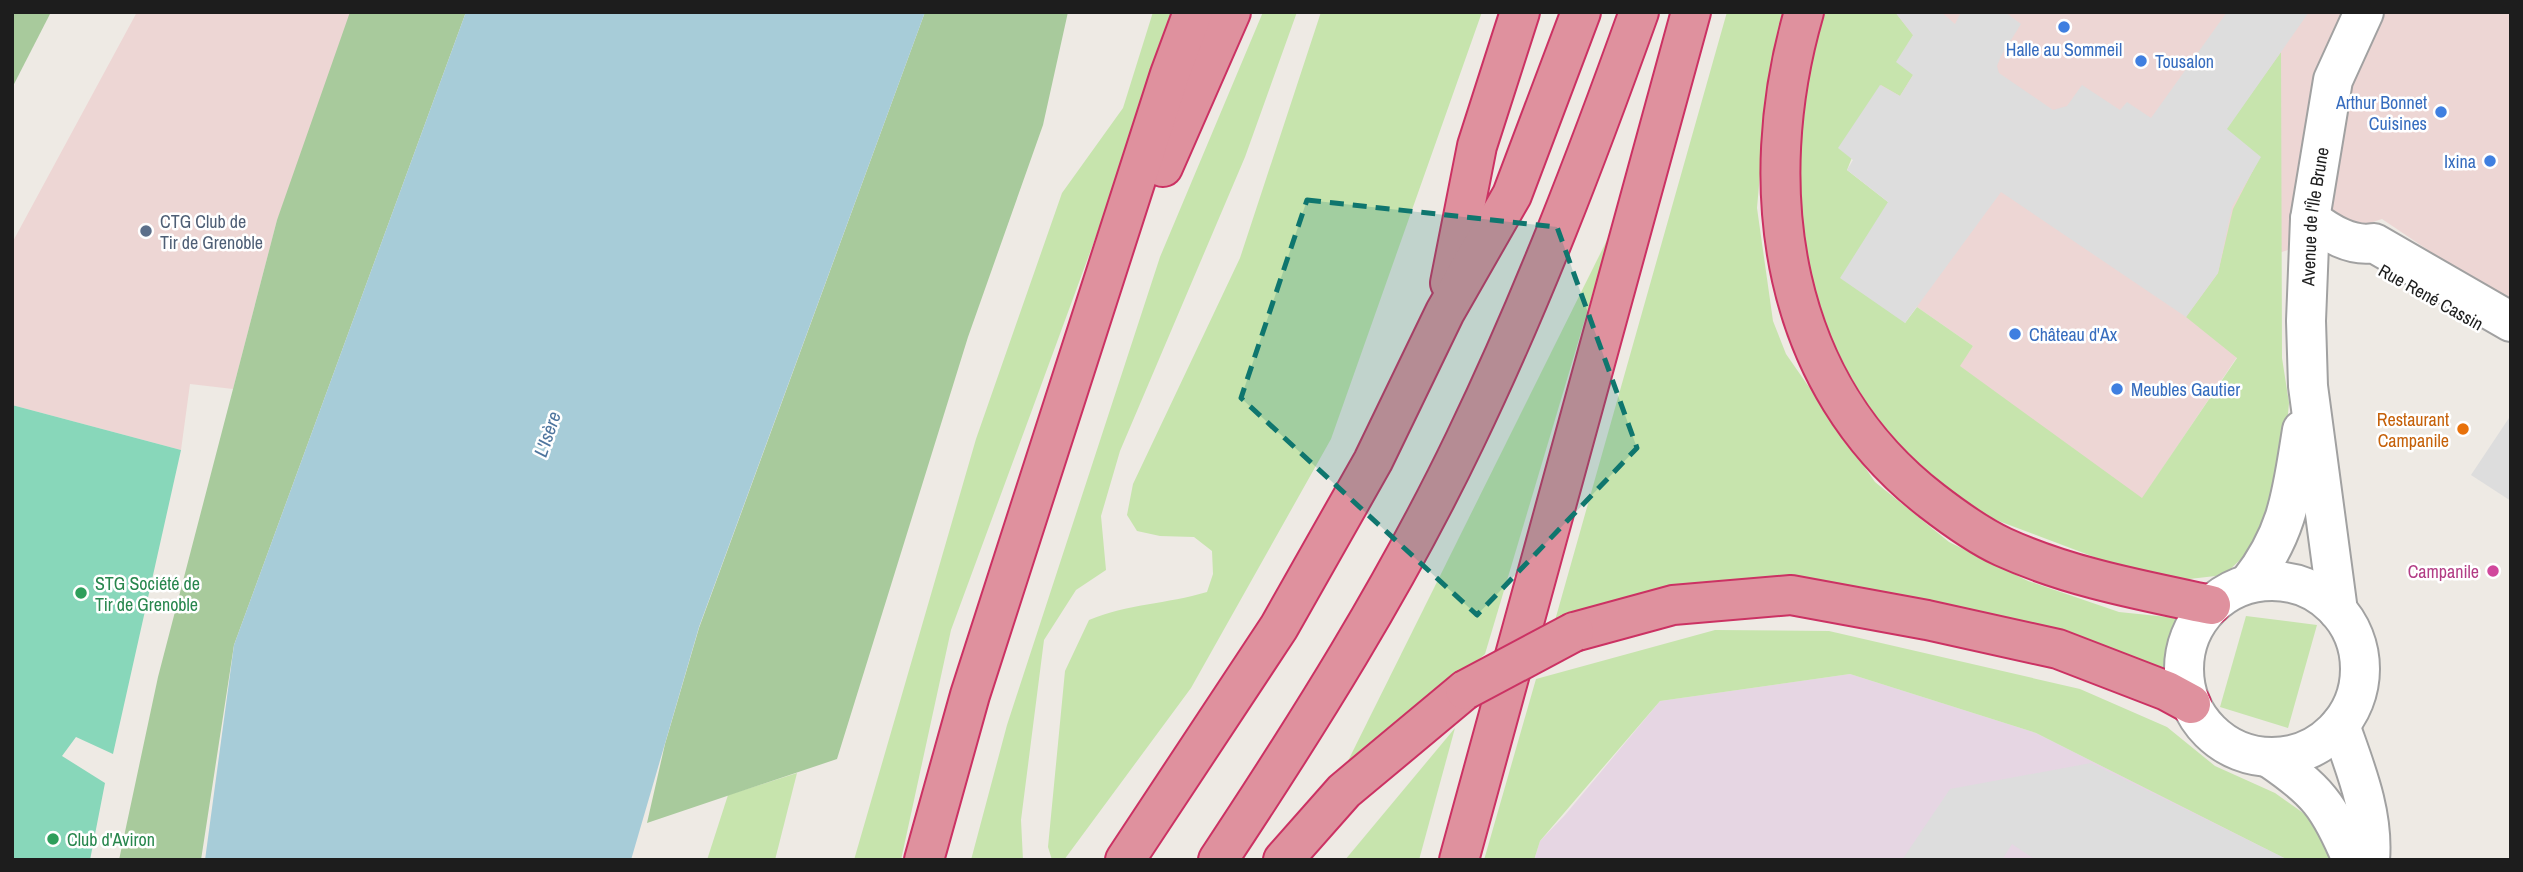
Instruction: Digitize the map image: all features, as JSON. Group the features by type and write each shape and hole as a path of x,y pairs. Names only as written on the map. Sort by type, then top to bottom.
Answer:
{"highway":[{"path":"924,860 970,695 1088,338 1170,74 1193,12"},
{"path":"1088,338 1231,12"},
{"path":"1445,312 1477,146 1520,12"},
{"path":"1125,860 1279,627 1373,461 1445,312 1512,195 1581,12"},
{"path":"1218,860 1354,648 1465,440 1578,180 1639,12"},
{"path":"1459,860 1691,12"},
{"path":"1804,12 1790,62 1779,195 1785,253 1796,303 1817,357 1841,401 1877,452 1915,488 1960,522 2002,547 2121,588 2211,605"},
{"path":"1283,860 1344,791 1465,690 1574,632 1673,605 1791,595 1927,620 2058,649 2168,691 2191,704"}],"street":[{"name":"Avenue de l'Île Brune","path":"2338,611 2308,386 2306,321 2310,219 2333,80 2364,12"},
{"name":"Rue René Cassin","path":"2310,219 2325,230 2360,245 2374,243 2511,322"},
{"name":"Rue René Cassin","path":"2360,245 2367,262 2394,272 2511,341"},
{"name":"Avenue de l'Île Brune","path":"2249,583 2269,558 2290,510 2308,386"},
{"path":"2273,580 2297,584 2319,595 2338,611 2351,631 2359,655 2356,692 2340,725 2319,743 2295,754 2268,757 2244,752 2222,741 2204,725 2191,704 2184,678 2185,651 2194,626 2211,605 2228,592 2249,583 2273,580"},
{"path":"2340,725 2364,797 2371,844 2370,860"},
{"path":"2268,757 2305,782 2330,810 2351,860"}],"highlighted area":[{"path":"1307,200 1557,227 1637,448 1477,615 1241,398"}],"shaded area":[{"name":"CTG Club de Tir de Grenoble","path":"137,12 364,12 277,220 233,389 190,384 181,450 12,405 12,243"},
{"path":"1859,12 2511,12 2511,306 2382,219 2218,273 2237,357 2142,499 1959,366 1973,346 1917,307"},
{"path":"1895,12 1941,12 1955,24 1961,12 2005,12 2021,24 2001,56 1997,66 1999,73 2053,110 2067,106 2082,85 2120,110 2127,102 2151,118 2227,12 2309,12 2227,129 2261,157 2232,207 2218,273 2186,317 2001,192 1905,323 1840,278 1888,202 1847,170 1853,160 1838,148 1880,85 1900,96 1913,75 1896,62 1913,35"},
{"path":"2511,415 2511,501 2471,475"},
{"path":"1850,674 2036,733 2288,860 1534,860 1540,841 1660,701"},
{"path":"2091,763 2288,860 2036,860 2012,844 2002,860 1902,860 1950,789"}],"green space":[{"path":"12,12 51,12 12,88"},
{"path":"350,12 466,12 234,645 201,860 119,860 158,677 277,220"},
{"path":"925,12 1068,12 1043,125 968,337 837,759 647,823 665,744 699,628"},
{"path":"1153,12 1171,12 1103,217 951,630 901,860 854,860 976,439 1062,193 1123,108"},
{"path":"1263,12 1297,12 1245,157 1120,451 1101,516 1106,570 1076,590 1044,640 1021,820 1023,860 971,860 1007,725 1160,257"},
{"path":"1321,12 1482,12 1331,439 1191,688 1064,860 1052,860 1048,847 1065,671 1089,620 1207,592 1213,574 1212,551 1194,537 1160,536 1137,531 1127,515 1133,484 1240,258"},
{"path":"1727,12 1786,12 1765,117 1757,208 1773,321 1786,354 1875,482 1949,542 2028,581 2119,612 2177,618 2164,673 1927,603 1554,624"},
{"path":"1823,12 1895,12 1913,35 1913,75 1900,96 1881,85 1847,170 1888,202 1905,323 1917,307 1973,346 1960,366 2142,498 2237,358 2186,317 2218,273 2233,209 2260,157 2226,129 2281,52 2282,358 2289,403 2284,456 2257,544 2224,575 2172,581 2134,572 1972,511 1922,470 1875,417 1821,328 1800,226 1796,156 1811,46"},
{"path":"1611,232 1485,654 1339,779"},
{"name":"STG Société de Tir de Grenoble","path":"12,405 181,450 113,754 76,737 62,756 105,783 90,860 12,860"},
{"path":"2246,616 2317,625 2288,728 2220,707"},
{"path":"1715,630 1829,631 2080,689 2167,727 2215,766 2275,793 2313,820 2331,860 2288,860 2036,733 1850,674 1660,701 1540,841 1534,860 1484,860 1536,679"},
{"path":"1455,728 1419,860 1345,860"},
{"path":"797,773 775,860 707,860 728,795"}],"water":[{"name":"L'Isère","path":"466,12 925,12 699,627 631,860 205,860 234,645"}],"place":[{"name":"Halle au Sommeil","path":"2064,27"},
{"name":"Tousalon","path":"2141,61"},
{"name":"Arthur Bonnet Cuisines","path":"2441,112"},
{"name":"Ixina","path":"2490,161"},
{"name":"CTG Club de Tir de Grenoble","path":"146,231"},
{"name":"Château d'Ax","path":"2015,334"},
{"name":"Meubles Gautier","path":"2117,389"},
{"name":"Restaurant Campanile","path":"2463,429"},
{"name":"Campanile","path":"2493,571"},
{"name":"STG Société de Tir de Grenoble","path":"81,593"},
{"name":"Club d'Aviron","path":"53,839"}]}
